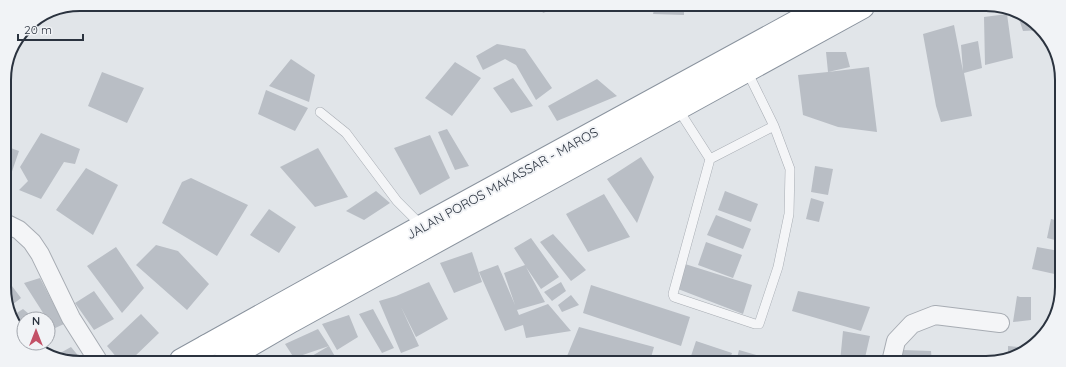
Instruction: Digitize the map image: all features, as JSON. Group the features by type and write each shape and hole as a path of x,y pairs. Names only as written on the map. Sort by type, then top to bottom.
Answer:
{"highway":[{"name":"JALAN POROS MAKASSAR - MAROS","path":"197,356 209,353 422,226 816,11"},
{"name":"JALAN POROS MAKASSAR - MAROS","path":"232,356 419,251 856,11"}],"street":[{"path":"11,226 32,242 40,254 71,318 95,356"},
{"path":"892,356 896,341 912,324 935,315 1000,323"}],"lane":[{"path":"748,71 774,126 790,169 789,214 778,268 759,324 755,324 674,297 673,294 710,159 774,126"},
{"path":"678,109 710,159"},
{"path":"320,112 346,133 397,201 422,226"}],"building":[{"path":"654,11 684,11 684,15 653,14"},
{"path":"1007,15 1013,58 985,65 984,17"},
{"path":"1019,20 1033,30 1023,31"},
{"path":"954,25 963,71 961,45 978,41 982,68 964,73 972,116 941,122 936,106 923,34"},
{"path":"497,44 525,49 552,88 536,100 516,65 505,59 483,70 476,56"},
{"path":"826,52 846,52 850,67 828,72"},
{"path":"291,59 315,75 309,102 269,86"},
{"path":"455,62 481,78 452,116 425,98"},
{"path":"869,67 877,132 838,127 803,115 798,75"},
{"path":"102,72 144,88 127,123 88,106"},
{"path":"513,78 533,106 511,113 493,88"},
{"path":"597,79 617,96 557,121 548,106"},
{"path":"266,90 308,108 295,131 258,114"},
{"path":"447,129 469,166 455,170 438,132"},
{"path":"41,133 80,149 75,164 64,162 41,199 19,190 28,181 20,167"},
{"path":"430,135 450,178 420,195 394,148"},
{"path":"11,148 19,151 11,174"},
{"path":"318,148 348,197 315,207 280,167"},
{"path":"641,157 654,177 637,223 607,179"},
{"path":"815,166 833,169 828,195 811,192"},
{"path":"86,168 118,185 93,235 56,210"},
{"path":"191,178 248,205 217,256 162,223 182,182"},
{"path":"376,191 390,203 364,220 346,211"},
{"path":"725,191 758,204 751,222 718,210"},
{"path":"604,194 630,237 588,252 566,214"},
{"path":"811,198 824,202 819,222 806,219"},
{"path":"269,209 296,227 279,253 250,235"},
{"path":"716,215 751,229 743,249 707,235"},
{"path":"1051,219 1055,220 1055,240 1047,238"},
{"path":"553,234 586,270 571,281 540,242"},
{"path":"531,238 559,277 541,289 526,267 545,302 517,310 519,315 548,304 571,331 526,338 523,325 505,331 479,272 498,265 515,305 504,273 525,265 514,248"},
{"path":"706,242 742,255 733,278 698,265"},
{"path":"156,245 178,251 209,284 187,310 136,265"},
{"path":"116,247 144,288 122,313 87,266"},
{"path":"1037,247 1055,250 1055,274 1032,269"},
{"path":"472,252 482,282 454,293 440,263"},
{"path":"685,264 752,285 743,314 678,289"},
{"path":"40,278 64,324 56,328 56,311 42,311 24,283"},
{"path":"429,282 448,319 416,337 401,307 419,346 401,353 379,301 396,296"},
{"path":"561,282 566,291 552,301 544,292"},
{"path":"591,285 690,317 681,346 583,313"},
{"path":"12,286 21,298 13,304 12,300"},
{"path":"94,291 114,319 94,330 75,303"},
{"path":"798,291 870,307 861,331 792,311"},
{"path":"571,295 579,305 562,312 558,305"},
{"path":"1017,296 1031,297 1031,320 1013,322"},
{"path":"373,309 394,348 382,353 359,314"},
{"path":"141,314 159,333 135,356 115,356 107,346"},
{"path":"349,315 358,337 337,350 322,324"},
{"path":"579,327 654,347 651,356 567,356"},
{"path":"318,329 329,346 300,356 293,356 285,344"},
{"path":"843,331 870,336 865,356 841,356"},
{"path":"696,341 732,353 731,356 691,356"},
{"path":"329,346 335,356 312,356"},
{"path":"1008,346 1020,347 1008,352"},
{"path":"71,347 78,356 67,355 60,353"},
{"path":"739,350 760,356 738,356"},
{"path":"902,350 931,351 931,356 902,356"}]}
